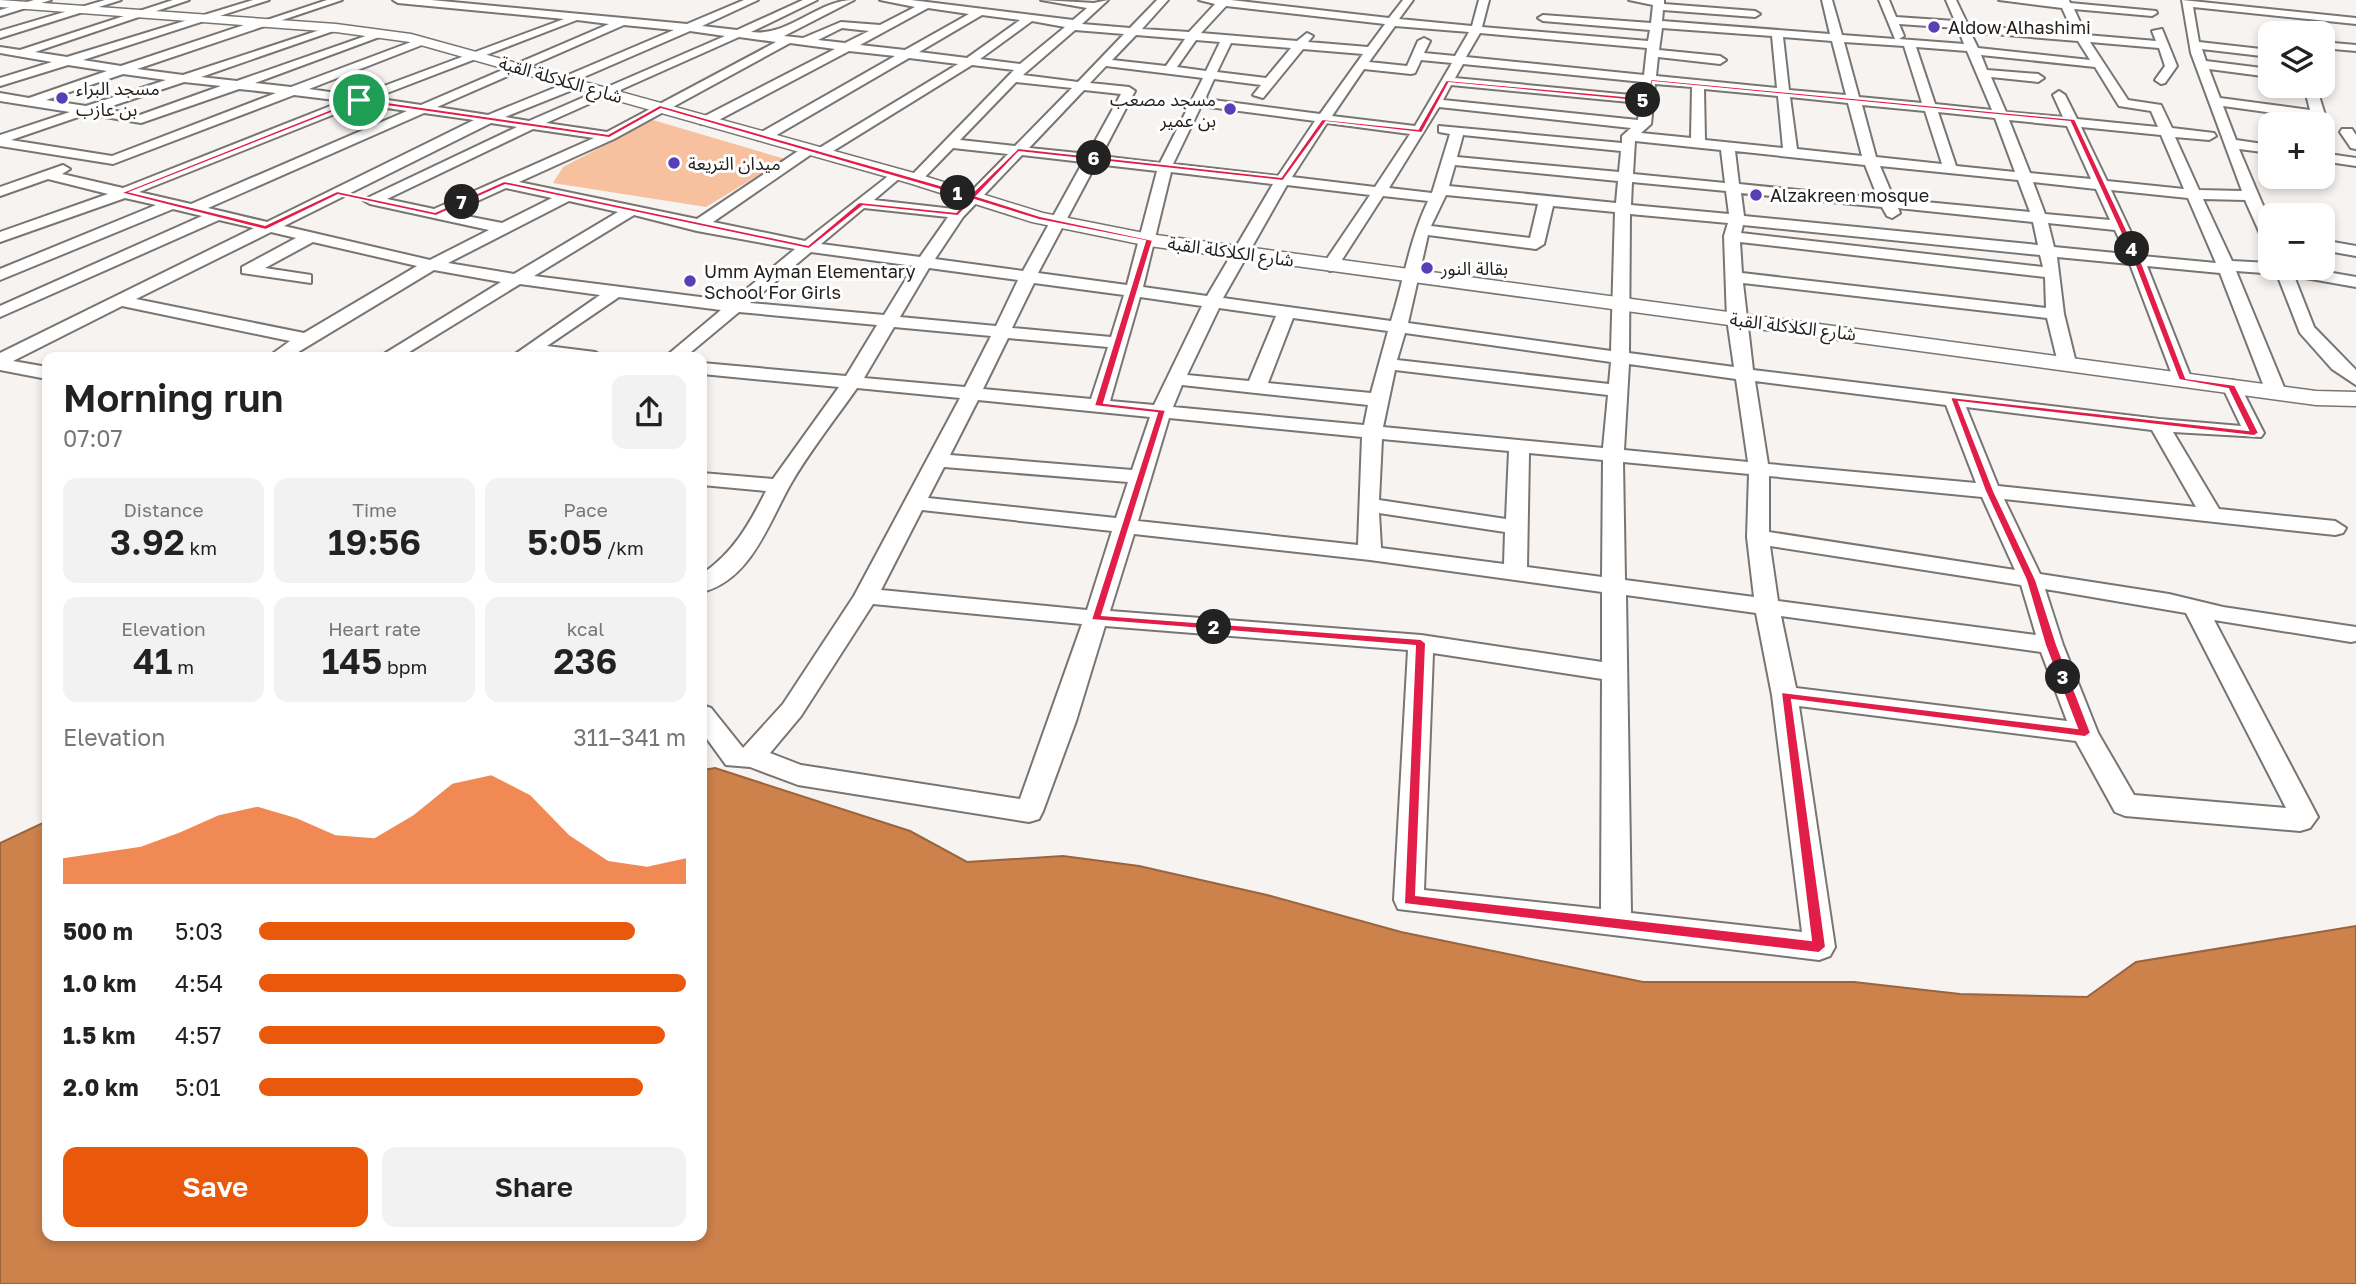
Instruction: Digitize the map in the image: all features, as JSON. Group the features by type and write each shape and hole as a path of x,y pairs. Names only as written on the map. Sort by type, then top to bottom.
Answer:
{"street":[{"path":"0,13 46,0"},
{"path":"0,35 116,0"},
{"path":"0,59 184,0"},
{"path":"0,82 264,0"},
{"path":"0,111 337,0"},
{"path":"398,0 690,28 910,54 1129,91 1090,158 1028,277 971,395 866,596 792,710 752,757"},
{"path":"479,6 495,0"},
{"path":"0,362 488,119 753,0"},
{"path":"373,200 529,125 812,0"},
{"path":"771,38 849,0"},
{"path":"885,0 1132,31 1373,51"},
{"path":"763,137 910,54 977,11 988,0"},
{"path":"1046,0 1099,3"},
{"path":"707,582 725,569 755,536 779,486 851,383 924,263 958,214 1163,0"},
{"path":"1204,0 1476,30 1649,90"},
{"path":"1099,406 1149,240 1165,167 1210,76 1234,40 1260,14 1280,0"},
{"path":"1247,108 1324,14 1339,0"},
{"path":"707,721 736,758 752,757 798,775 1029,811 1063,721 1140,477 1175,379 1238,252 1283,179 1324,120 1373,51 1388,38 1392,22 1408,0"},
{"path":"1330,266 1421,129 1461,60 1476,30 1484,0"},
{"path":"1634,0 1657,23 1721,45"},
{"path":"1752,0 1757,32"},
{"path":"1827,0 1870,160 1902,236"},
{"path":"1884,0 1905,43 1947,168 1959,187 1968,210"},
{"path":"1951,0 2000,113 2039,217 2053,273 2055,314 2067,363"},
{"path":"2004,0 2064,2 2151,13"},
{"path":"2148,0 2171,69 2164,72 2161,80"},
{"path":"2294,0 2307,16"},
{"path":"1169,71 1191,37 1223,1"},
{"path":"1524,89 1547,1"},
{"path":"2064,2 2081,37 2125,104 2156,108 2191,194 2226,267 2276,392"},
{"name":"شارع الكلاكلة القبة","path":"0,3 337,28 423,41 1058,222 1149,240 2183,380 2356,399"},
{"path":"706,121 883,29 924,3"},
{"path":"915,180 1018,73 1099,3"},
{"path":"2258,215 2248,196 2202,64 2188,6 2356,21"},
{"path":"1419,56 1461,60 1534,51 1657,23 1755,14"},
{"path":"0,237 124,193 474,54 578,17"},
{"path":"2029,17 2051,59"},
{"path":"696,226 815,152 969,62 1030,18"},
{"path":"1543,18 1657,23 1721,45 1757,32 1905,43 2098,64"},
{"path":"1892,20 2163,45"},
{"path":"193,209 426,110 623,22"},
{"path":"1616,924 1612,671 1615,587 1613,455 1620,358 1623,209 1633,136 1649,90 1657,23"},
{"path":"803,42 842,24 883,29"},
{"path":"0,140 337,28"},
{"path":"0,97 136,120 148,118 384,33"},
{"path":"1777,34 1782,92 1796,153 1810,185"},
{"path":"436,214 609,136 788,40"},
{"path":"1363,65 1411,70 1425,41 1408,40"},
{"path":"0,140 113,160 423,41"},
{"path":"1716,86 1721,45"},
{"path":"2196,45 2258,53"},
{"path":"2335,46 2356,48"},
{"path":"0,50 123,71 293,91 609,136"},
{"path":"1101,62 1270,82"},
{"path":"2202,64 2258,71"},
{"path":"1983,73 2038,79"},
{"path":"1448,81 1524,89 1649,90 1716,86 2209,136"},
{"path":"1698,86 1698,143"},
{"path":"2059,95 2136,258 2183,380"},
{"path":"2215,101 2318,115 2313,98"},
{"path":"1198,102 1324,120 1421,129 1633,136"},
{"path":"1435,103 1633,136 2191,194 2248,196"},
{"path":"93,126 118,117"},
{"path":"1370,554 1368,505 1372,432 1387,364 1413,276 1413,259 1422,230 1439,194 1458,130"},
{"path":"2356,132 2347,132 2356,145"},
{"path":"0,156 67,134"},
{"path":"2230,143 2258,147"},
{"path":"949,144 1381,191 1547,200 2053,273"},
{"path":"1421,643 1409,900 1819,947 1785,695 1767,608 1758,537 1759,469 1742,374 1736,319 1732,187 1727,146"},
{"path":"0,192 94,158"},
{"path":"2335,159 2356,162"},
{"path":"1450,160 1732,187 1810,185 1888,202 2122,226"},
{"path":"680,352 896,174"},
{"path":"47,175 432,265 516,279 733,306 1000,334 1118,343"},
{"path":"504,183 696,226 809,247 1742,374 2159,425 2254,433 2231,386"},
{"path":"337,193 502,228"},
{"path":"286,352 432,265 567,196"},
{"path":"1422,230 1536,244 1547,200"},
{"path":"862,203 958,214"},
{"path":"0,275 172,204"},
{"path":"396,352 630,211"},
{"path":"0,312 216,215"},
{"path":"0,226 16,231"},
{"path":"1734,229 1902,236 2226,267 2258,268"},
{"path":"304,279 248,270 310,237"},
{"path":"2335,247 2356,251"},
{"path":"1736,277 2055,314"},
{"path":"2335,278 2356,282"},
{"path":"2288,280 2306,329 2339,365 2356,379"},
{"path":"529,352 615,292"},
{"path":"120,302 306,340"},
{"path":"1256,388 1286,313"},
{"path":"0,362 42,372"},
{"path":"1387,364 1618,391"},
{"path":"707,369 1990,491 2335,528"},
{"path":"1175,379 1380,400"},
{"path":"1953,399 1990,491 2031,580 2051,645 2085,733 2125,805 2292,820 2304,817 2196,609"},
{"path":"2159,425 2211,514"},
{"path":"1515,573 1519,446"},
{"path":"937,460 1140,477"},
{"path":"707,479 779,486"},
{"path":"916,503 1370,554 2051,645"},
{"path":"1368,505 1517,527"},
{"path":"1758,537 2169,601 2196,609 2351,634"},
{"path":"866,596 1095,618 1421,643 1612,671"},
{"path":"1785,695 2085,733"}],"shaded area":[{"name":"ميدان التريعة","path":"653,120 785,159 706,207 553,183 563,167"},
{"path":"715,768 910,831 967,862 1063,856 1139,866 1267,895 1401,932 1643,982 1854,982 1960,994 2087,997 2136,962 2356,926 2356,1284 0,1284 0,843 42,823 42,1241 707,1241 707,769"}],"place":[{"name":"Aldow Alhashimi","path":"1934,27"},
{"name":"مسجد البراء بن عازب","path":"62,98"},
{"name":"مسجد مصعب بن عمير","path":"1230,109"},
{"name":"ميدان التريعة","path":"674,163"},
{"name":"Alzakreen mosque","path":"1756,195"},
{"name":"بقالة النور","path":"1427,268"},
{"name":"Umm Ayman Elementary School For Girls","path":"690,281"}],"route":[{"path":"359,100 124,193 266,228 337,193 436,214 504,183 809,247 862,203 958,214 972,197 1018,150 1283,179 1324,120 1419,131 1448,81 1648,100 1651,80 2072,120 2136,258 2183,380 2231,386 2254,433 2248,435 2159,425 1953,399 1990,491 2031,580 2051,645 2085,733 1785,695 1819,947 1409,900 1421,643 1095,618 1162,410 1099,406 1149,240 1039,218 1021,212 972,197 924,182 660,107 609,136 359,100"}]}
